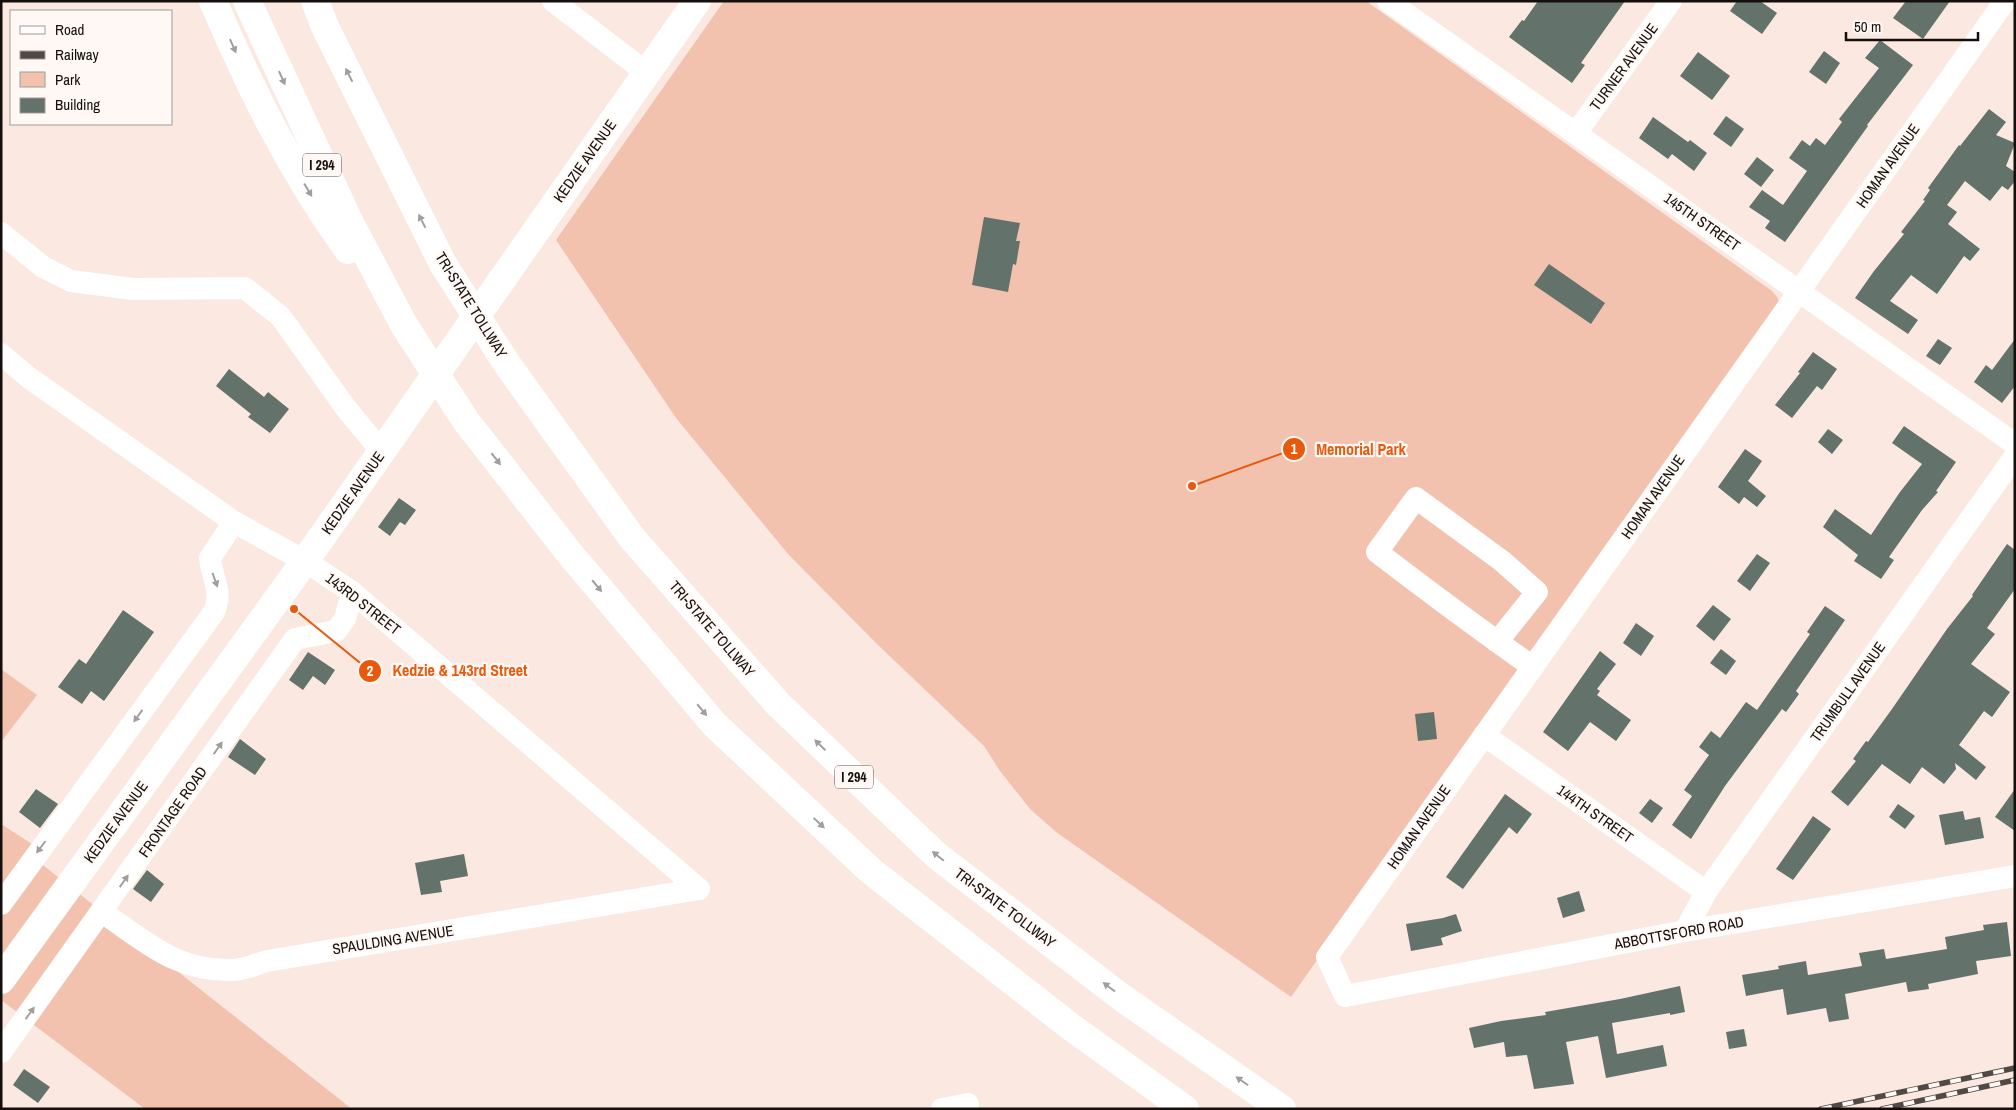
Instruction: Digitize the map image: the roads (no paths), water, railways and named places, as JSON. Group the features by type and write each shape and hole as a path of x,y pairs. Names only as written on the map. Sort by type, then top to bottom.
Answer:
{"main road":[{"path":"213,1 287,156 343,243 404,325"},
{"name":"I 294","path":"247,1 349,221 404,325 466,421 570,554 715,725 871,871 1071,1027 1185,1109"},
{"name":"KEDZIE AVENUE","path":"1,980 305,561 697,1"},
{"name":"TRI-STATE TOLLWAY","path":"319,10 444,264 507,364 632,538 785,711 936,855 1121,997 1282,1109"}],"street":[{"path":"553,1 647,73"},
{"name":"145TH STREET","path":"1388,1 2015,444"},
{"name":"TURNER AVENUE","path":"1576,133 1671,1"},
{"name":"HOMAN AVENUE","path":"1345,996 1327,957 2005,1"},
{"path":"1,233 43,267 71,282 133,290 245,288 281,317 345,407 382,452"},
{"name":"143RD STREET","path":"1,354 28,377 234,522 305,561 352,592 699,889"},
{"name":"TRUMBULL AVENUE","path":"1685,931 1706,892 2015,456"},
{"path":"1497,642 1537,592 1502,561 1416,498 1377,552 1497,642 1533,667"},
{"path":"1,904 214,612 218,602 218,589 210,558 234,522"},
{"name":"FRONTAGE ROAD","path":"1,1052 295,640 336,631 346,619 352,592"},
{"name":"144TH STREET","path":"1484,735 1706,892"},
{"name":"ABBOTTSFORD ROAD","path":"1345,996 1685,931 2015,876"},
{"name":"SPAULDING AVENUE","path":"102,912 153,948 182,964 204,969 235,970 267,961 699,889"},
{"path":"942,1109 968,1104"}],"railway":[{"path":"1821,1109 2015,1068"},
{"path":"1882,1109 2015,1080"}],"place":[{"name":"Memorial Park","path":"1192,486"},
{"name":"Kedzie & 143rd Street","path":"294,609"}]}
